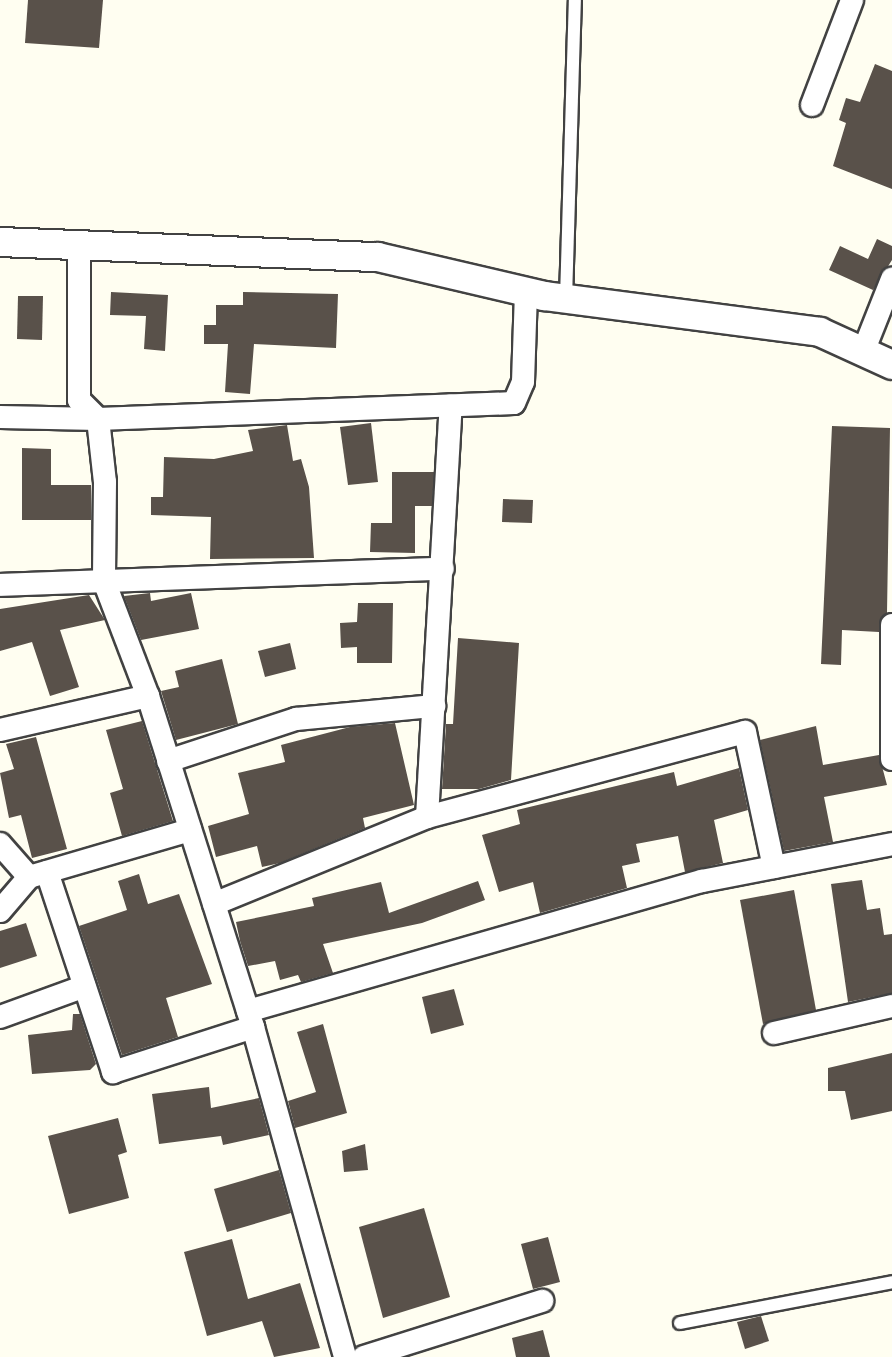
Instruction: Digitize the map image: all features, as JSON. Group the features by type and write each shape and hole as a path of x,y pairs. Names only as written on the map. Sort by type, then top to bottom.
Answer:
{"street":[{"path":"812,105 852,0"},
{"path":"0,242 79,247 378,257 526,292 566,299 820,332 892,365"},
{"path":"79,247 78,400 98,419 105,482 104,581 148,696 250,1019 345,1357"},
{"path":"863,352 892,279"},
{"path":"0,417 98,419 514,403 523,382 526,292"},
{"path":"427,818 451,406"},
{"path":"0,585 443,569"},
{"path":"892,625 892,759"},
{"path":"0,730 148,696"},
{"path":"168,761 296,719 434,706"},
{"path":"214,904 427,818 745,732 774,867"},
{"path":"0,910 38,874 190,830"},
{"path":"0,844 38,874 85,986 113,1072 250,1019 476,943 774,867 892,844"},
{"path":"0,1017 85,986"},
{"path":"774,1033 892,1006"},
{"path":"364,1357 542,1301"}],"lane":[{"path":"566,299 575,0"},
{"path":"680,1323 892,1282"}],"building":[{"path":"28,0 103,0 99,48 25,43"},
{"path":"875,64 892,71 892,189 833,166 846,123 839,120 846,98 860,102"},
{"path":"877,239 892,246 892,260 873,290 829,270 840,246 868,259"},
{"path":"111,292 168,295 165,351 144,349 146,316 110,315"},
{"path":"243,292 338,294 336,348 254,344 250,394 225,392 228,344 204,344 204,325 216,325 216,305 243,305"},
{"path":"18,296 43,296 42,340 17,339"},
{"path":"371,423 378,482 348,485 340,427"},
{"path":"287,425 293,461 301,459 309,487 314,558 210,559 211,517 151,515 151,497 163,497 164,457 214,459 253,451 248,430"},
{"path":"832,426 890,428 887,613 879,632 842,630 841,665 821,664"},
{"path":"22,448 51,449 51,485 91,485 91,520 22,520"},
{"path":"392,472 434,472 432,506 415,506 415,553 370,552 371,523 392,523"},
{"path":"503,499 533,500 532,523 502,522"},
{"path":"150,593 151,601 191,593 199,629 141,640 124,596"},
{"path":"89,595 105,620 60,630 79,687 50,696 32,642 0,651 0,609"},
{"path":"358,603 393,603 392,663 357,663 357,647 341,648 340,623 357,622"},
{"path":"458,638 519,643 511,780 479,789 442,789 446,724 453,724"},
{"path":"290,643 296,669 265,677 258,651"},
{"path":"222,659 238,724 176,740 161,691 179,687 175,671"},
{"path":"142,721 173,821 122,836 110,793 123,789 106,730"},
{"path":"395,723 414,805 363,818 365,828 280,863 262,867 257,846 216,857 208,826 249,814 238,773 285,762 281,745 350,727"},
{"path":"816,726 823,765 879,755 887,785 824,797 833,842 784,851 760,740"},
{"path":"36,737 67,849 32,858 21,815 9,818 0,773 14,769 6,744"},
{"path":"739,768 748,810 714,820 723,863 685,872 678,836 636,844 640,862 622,866 627,888 540,913 533,882 499,892 482,835 520,824 517,810 674,772 677,786"},
{"path":"139,874 148,904 179,894 212,984 166,998 178,1037 122,1055 79,926 127,910 118,881"},
{"path":"862,880 867,910 880,908 884,935 892,934 892,993 848,1002 831,884"},
{"path":"478,881 485,900 422,923 323,944 333,973 301,982 298,975 280,980 275,961 248,966 236,922 314,906 312,898 381,882 389,913"},
{"path":"794,890 816,1010 763,1024 740,900"},
{"path":"26,923 37,956 0,968 0,931"},
{"path":"454,989 464,1025 431,1034 422,997"},
{"path":"73,1014 80,1014 96,1064 90,1070 32,1074 28,1035 72,1030"},
{"path":"323,1024 347,1113 295,1128 288,1101 316,1092 297,1032"},
{"path":"892,1053 892,1111 851,1120 845,1091 828,1091 828,1068"},
{"path":"209,1087 211,1108 259,1098 269,1135 223,1145 221,1136 159,1144 152,1094"},
{"path":"118,1118 127,1152 118,1155 129,1198 69,1214 48,1136"},
{"path":"365,1144 368,1170 344,1172 342,1151"},
{"path":"279,1170 291,1213 227,1232 214,1189"},
{"path":"424,1208 450,1297 383,1318 359,1227"},
{"path":"548,1237 560,1282 533,1289 521,1244"},
{"path":"232,1239 248,1299 300,1283 320,1348 274,1357 262,1321 207,1336 184,1252"},
{"path":"761,1316 769,1341 745,1349 737,1322"},
{"path":"543,1330 550,1357 516,1357 512,1338"}]}
